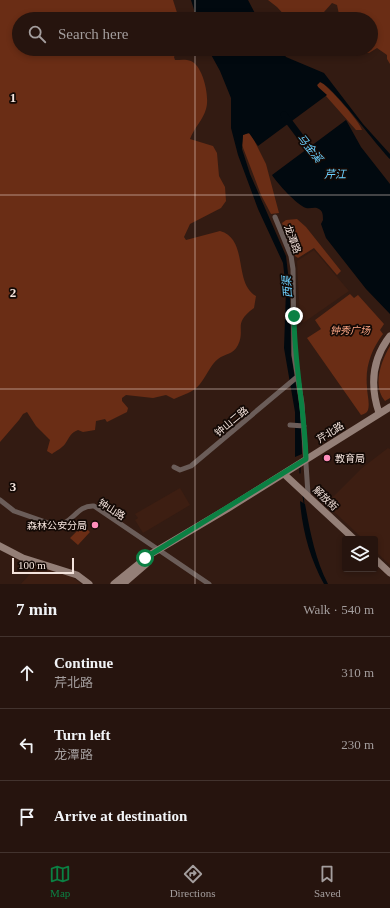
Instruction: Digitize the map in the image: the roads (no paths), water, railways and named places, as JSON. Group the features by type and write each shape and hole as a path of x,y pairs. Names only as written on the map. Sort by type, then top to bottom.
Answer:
{"main road":[{"path":"379,413 374,394 374,375 378,357 390,336"},
{"name":"芹北路","path":"114,584 145,558 284,474 390,407"},
{"name":"解放街","path":"284,474 308,494 351,536"},
{"path":"0,546 20,556 78,575 89,584"},
{"name":"芹北路","path":"123,584 158,551"},
{"path":"378,562 390,573"}],"street":[{"name":"龙潭路","path":"275,217 291,256 293,269 294,355 302,404 308,494"},
{"name":"钟山二路","path":"174,468 180,470 191,466 297,377"},
{"path":"290,426 304,426"},
{"name":"钟山路","path":"0,500 14,511 57,526 67,522 79,509 94,506 158,551 209,584"}],"water":[{"path":"191,0 248,0 254,12 195,12"},
{"path":"212,56 285,56 324,73 363,124 390,154 390,159 334,93 320,82 317,85 318,87 327,95 258,146 249,133 243,135 242,149 250,174 286,256 290,290 291,354 301,417 302,454 295,457 295,412 284,348 286,290 283,263 258,209 238,155 231,128 231,98 220,71"},
{"name":"芹江","path":"346,120 361,147 390,184 390,314 366,289 326,238 321,224 323,215 321,211 316,208 306,208 302,206 278,183 272,175"},
{"path":"300,501 305,504 316,555 328,584 324,584 311,554 305,533"}],"waterway":[{"name":"马金溪","path":"284,115 314,155"},
{"name":"西渠","path":"300,467 300,473"},
{"name":"西渠","path":"303,496 304,503"}],"place":[{"name":"教育局","path":"327,458"},
{"name":"森林公安分局","path":"95,525"}],"park label":[{"name":"钟秀广场","path":"350,330"}]}
